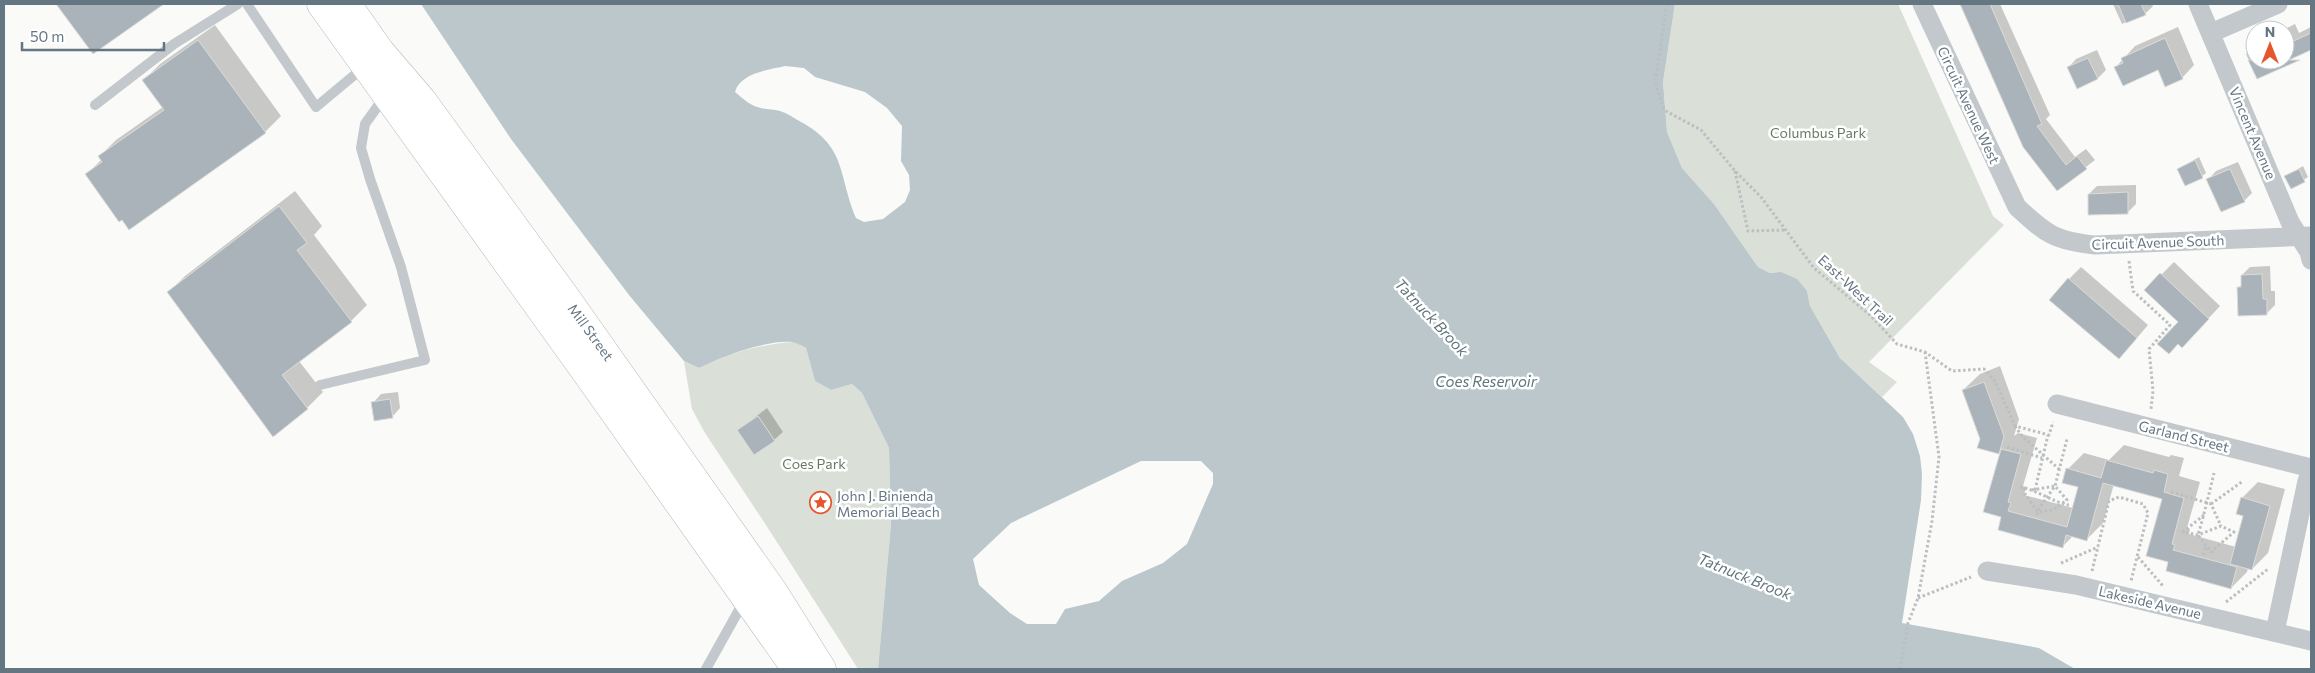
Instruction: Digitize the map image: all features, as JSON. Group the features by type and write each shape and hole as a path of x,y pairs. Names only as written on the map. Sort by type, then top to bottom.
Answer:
{"main road":[{"name":"Mill Street","path":"321,4 796,669"},
{"name":"Mill Street","path":"347,4 380,51 422,100 636,395 773,590 822,669"}],"street":[{"name":"Circuit Avenue West","path":"1922,4 2017,207"},
{"name":"Vincent Avenue","path":"2198,4 2290,222 2306,236 2311,260"},
{"path":"2211,33 2278,4"},
{"name":"Circuit Avenue South","path":"2017,207 2037,226 2053,237 2073,243 2095,245 2306,236"},
{"name":"Garland Street","path":"2057,404 2311,468"},
{"path":"2275,632 2307,481 2311,474"},
{"name":"Lakeside Avenue","path":"1987,571 2076,584 2311,641"},
{"path":"764,623 781,669"}],"lane":[{"path":"95,104 174,44 238,4"},
{"path":"247,4 316,107 365,67"},
{"path":"320,385 425,360 401,267 361,148 365,124 386,96"},
{"path":"706,669 746,598"}],"path":[{"name":"East-West Trail","path":"1667,4 1655,82 1664,110 1701,130 1735,171 1761,197 1814,268 1871,316 1897,344 1925,352 1952,371 1984,369 1994,381 2015,426"},
{"path":"1735,171 1748,231 1786,230"},
{"path":"2127,243 2133,291 2170,325 2149,350 2153,391 2150,428"},
{"path":"1900,669 1908,623 1918,598 1932,521 1939,457 1925,352"},
{"path":"2034,490 2057,404"},
{"path":"2015,426 2048,435"},
{"path":"2015,426 2042,457 2060,470"},
{"path":"2037,513 2055,486 2067,439"},
{"path":"2007,447 2042,457"},
{"path":"2198,535 2214,474"},
{"path":"2211,504 2243,481"},
{"path":"2034,490 2055,486"},
{"path":"2037,513 2053,510 2067,500 2055,486"},
{"path":"2037,513 2021,487 2034,490 2062,504 2068,505"},
{"path":"2171,492 2207,501 2211,504 2221,526 2234,532 2211,552 2198,535"},
{"path":"2091,572 2109,501 2120,497 2142,504 2148,514 2131,581"},
{"path":"2204,515 2183,532 2198,535 2221,526"},
{"path":"2203,555 2206,546"},
{"path":"2058,564 2098,547"},
{"path":"2137,556 2167,590"},
{"path":"2224,604 2273,565"},
{"path":"1918,598 1987,571"}],"green space":[{"name":"Columbus Park","path":"1675,4 1898,4 1993,216 2004,225 1869,362 1897,382 1882,397 1840,358 1810,306 1807,291 1781,272 1770,273 1758,267 1714,204 1682,168 1667,132 1663,82"},
{"name":"Coes Park","path":"794,342 806,348 815,381 831,390 852,384 862,393 889,448 891,524 878,669 858,669 705,433 692,409 684,361 699,368 745,350"}],"water":[{"name":"Coes Reservoir","path":"421,4 1675,4 1663,82 1667,132 1682,168 1714,204 1758,267 1770,273 1781,272 1797,279 1807,291 1810,306 1840,358 1903,417 1913,434 1920,456 1922,474 1921,500 1902,623 2039,648 2075,669 878,669 891,524 889,448 862,393 852,384 831,390 815,381 806,348 792,342 757,346 699,368 684,361 629,295 511,139","holes":["785,66 804,68 815,77 865,92 887,108 902,126 901,161 909,175 910,190 905,202 883,219 864,222 856,218 834,152 816,132 783,112 754,106 735,92 743,80 749,76","1141,461 1201,461 1213,473 1213,484 1187,544 1163,563 1122,581 1099,601 1065,609 1056,624 1027,624 1010,613 979,585 973,559 1011,523"]}],"building":[{"path":"56,4 164,4 93,54"},
{"path":"1960,4 1990,4 2042,124 2037,126 2066,165 2077,156 2087,169 2057,191 2023,147"},
{"path":"2118,4 2141,4 2146,15 2126,23"},
{"path":"2311,33 2311,50 2295,57 2295,40"},
{"path":"2165,38 2183,79 2165,87 2158,70 2123,86 2114,67 2123,63 2121,58"},
{"path":"198,40 266,133 129,230 122,220 119,222 85,174 102,162 98,156 164,110 142,80"},
{"path":"2088,58 2098,79 2077,89 2067,67"},
{"path":"2253,70 2277,70 2257,79"},
{"path":"2195,160 2203,178 2185,186 2177,169"},
{"path":"2230,169 2245,202 2221,212 2206,179"},
{"path":"2299,169 2305,182 2291,189 2284,176"},
{"path":"2128,192 2128,214 2088,215 2088,194"},
{"path":"279,206 307,243 297,250 352,322 282,375 308,409 273,437 167,292"},
{"path":"2160,273 2209,319 2182,348 2178,344 2169,354 2157,344 2178,322 2144,290"},
{"path":"2262,274 2263,299 2267,299 2267,315 2238,316 2237,287 2241,287 2241,275"},
{"path":"2068,278 2137,338 2119,359 2049,300"},
{"path":"1984,382 2004,436 1999,454 1977,448 1980,439 1962,390"},
{"path":"390,399 393,418 374,421 371,402"},
{"path":"758,416 775,441 754,455 737,430"},
{"path":"2001,449 2021,454 2008,502 2011,503 2008,511 2067,527 2078,487 2062,483 2066,468 2101,478 2106,460 2153,473 2154,470 2168,474 2164,492 2184,498 2172,544 2175,545 2173,550 2237,567 2231,589 2166,571 2168,562 2146,556 2162,499 2103,483 2087,541 2066,535 2063,548 1998,530 2001,517 1983,512"},
{"path":"2241,497 2270,506 2252,570 2230,564 2243,516 2236,514"}],"place":[{"name":"John J. Binienda Memorial Beach","path":"821,503"}],"water label":[{"name":"Tatnuck Brook","path":"1432,317"},
{"name":"Tatnuck Brook","path":"1745,576"}]}
